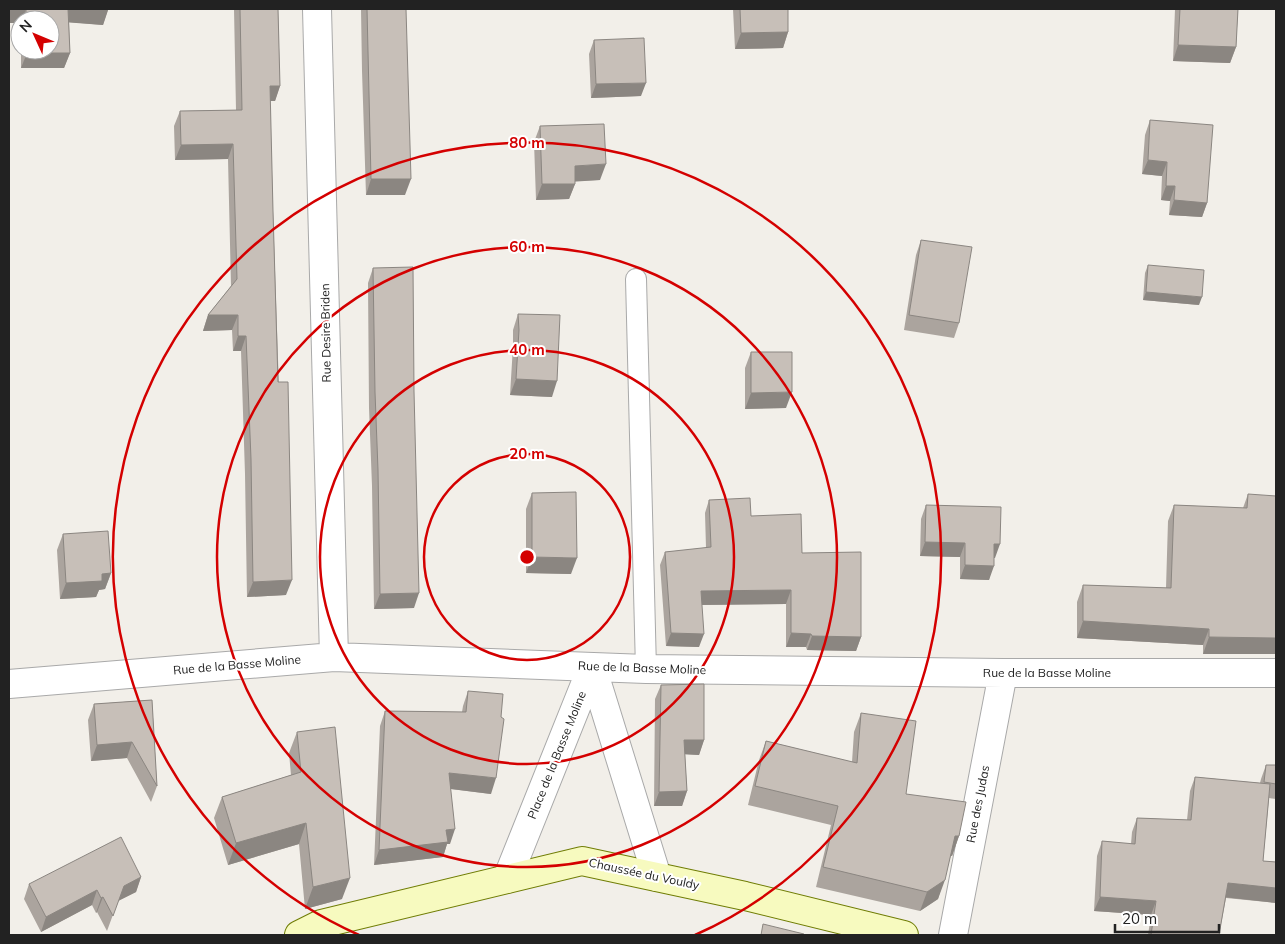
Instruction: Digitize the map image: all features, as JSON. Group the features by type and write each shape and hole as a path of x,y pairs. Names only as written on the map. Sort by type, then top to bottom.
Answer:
{"street":[{"name":"Rue Desire Briden","path":"317,9 334,657"},
{"name":"Rue de la Basse Moline","path":"9,684 334,657 646,669 1003,673 1276,673"},
{"name":"Place de la Basse Moline","path":"592,667 656,877"},
{"name":"Place de la Basse Moline","path":"507,879 592,667"},
{"name":"Rue des Judas","path":"954,935 1003,673"},
{"name":"Chaussée du Vouldy","path":"299,935 321,924 582,861 745,896 904,935"}],"lane":[{"path":"636,279 646,669"}],"building":[{"path":"68,9 70,53 60,53 60,10 26,10"},
{"path":"240,9 278,9 280,86 270,86 273,211 278,382 288,382 292,580 253,582 246,336 238,336 238,315 208,315 237,279 233,144 181,145 180,111 242,110"},
{"path":"367,9 406,9 411,179 371,179"},
{"path":"740,9 788,9 788,32 741,33"},
{"path":"1180,9 1238,9 1236,47 1178,45"},
{"path":"644,38 646,83 596,84 594,40"},
{"path":"1150,120 1213,125 1207,203 1174,200 1175,186 1166,186 1167,162 1148,160"},
{"path":"604,124 606,164 575,166 575,184 542,184 540,126"},
{"path":"921,240 972,247 959,323 909,315"},
{"path":"1148,265 1204,270 1202,297 1146,292"},
{"path":"413,267 419,593 380,594 373,268"},
{"path":"518,314 560,315 557,381 516,379"},
{"path":"751,352 792,352 792,392 751,393"},
{"path":"576,492 577,558 532,557 532,493"},
{"path":"1248,494 1276,496 1276,638 1209,637 1209,629 1083,621 1083,585 1171,588 1174,505 1247,508"},
{"path":"750,498 751,516 801,514 802,553 861,552 861,637 812,636 811,634 791,633 791,590 701,591 704,634 671,633 665,552 711,547 709,500"},
{"path":"926,505 1001,507 1000,544 994,544 994,566 965,565 965,543 925,542"},
{"path":"108,531 111,573 102,574 102,581 66,583 63,534"},
{"path":"704,684 704,740 684,740 687,791 659,792 661,685"},
{"path":"468,691 503,694 501,717 504,719 496,778 449,773 455,829 446,830 448,842 379,850 385,711 466,712"},
{"path":"152,700 157,786 132,742 97,745 94,704"},
{"path":"861,713 916,721 906,794 966,802 959,836 955,836 945,880 927,892 823,867 838,806 755,786 766,741 857,763"},
{"path":"335,727 350,878 313,887 306,823 236,843 222,797 301,772 297,732"},
{"path":"1266,765 1276,765 1276,784 1264,782"},
{"path":"1195,777 1270,784 1263,861 1276,862 1276,888 1228,883 1219,935 1151,935 1156,901 1100,897 1102,841 1135,844 1137,818 1191,820"},
{"path":"121,837 141,877 124,886 113,916 97,890 46,917 29,884"},
{"path":"763,924 804,934 804,935 761,935"}]}
